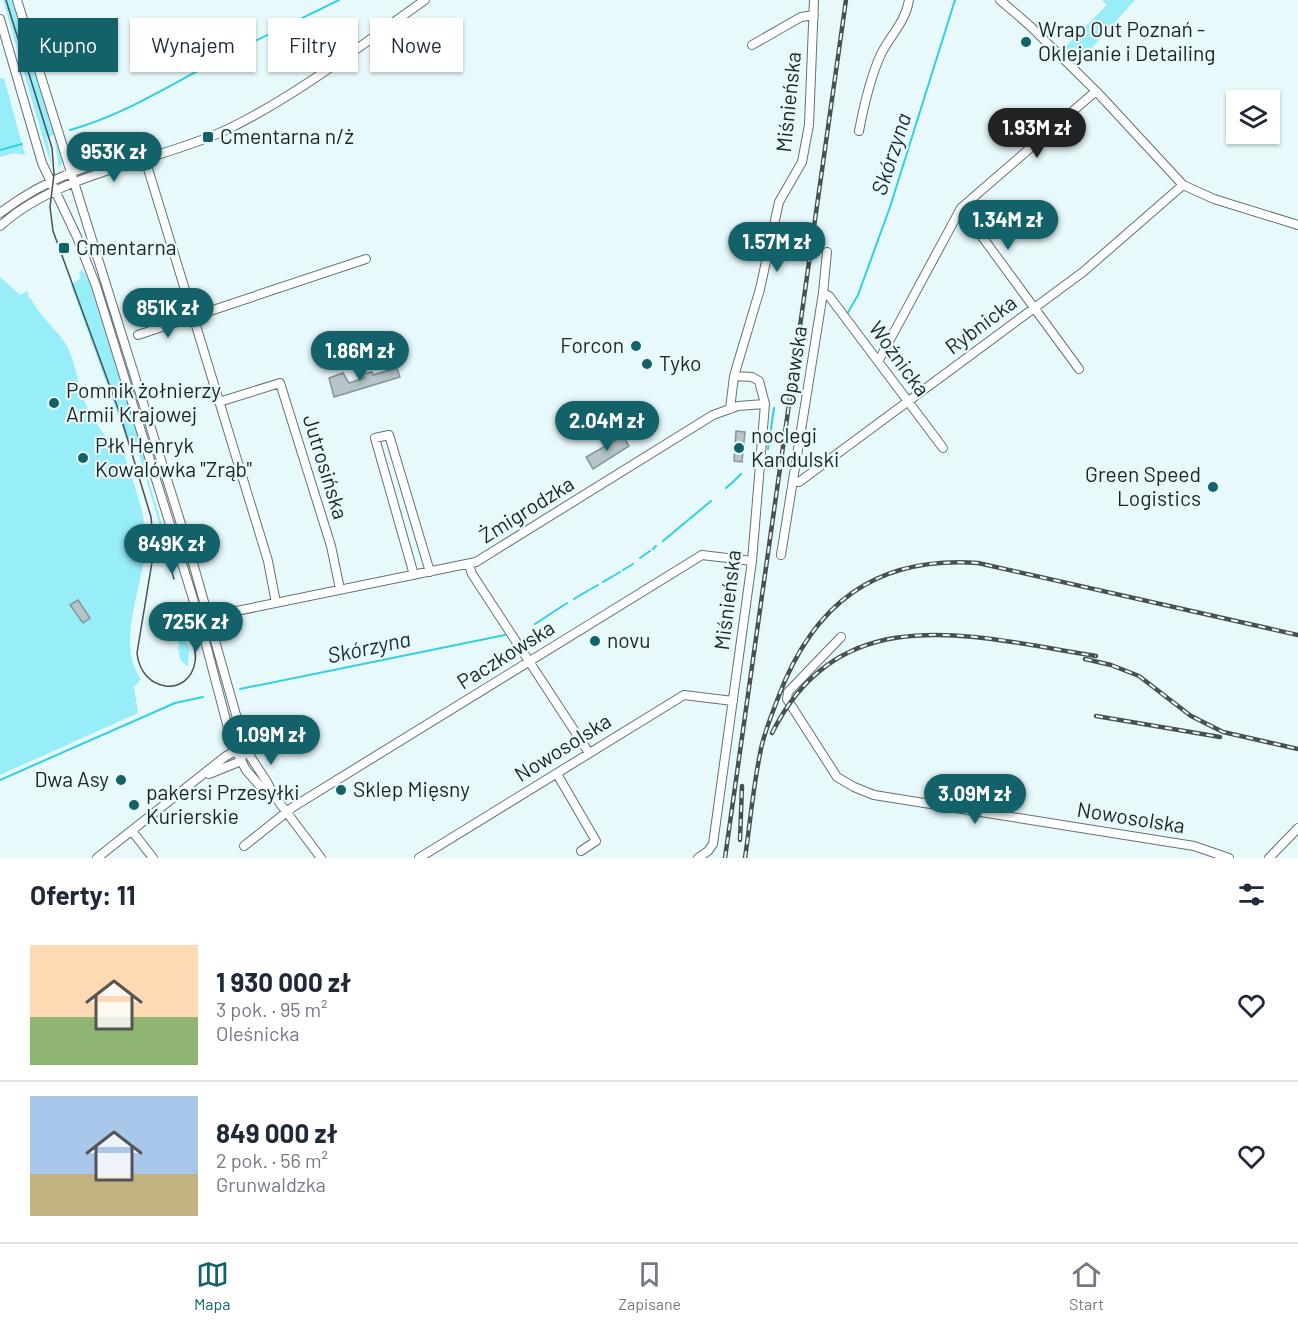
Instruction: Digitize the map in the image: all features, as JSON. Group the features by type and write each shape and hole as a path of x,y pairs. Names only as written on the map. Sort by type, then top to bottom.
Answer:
{"street":[{"path":"17,0 206,608 246,750 273,794 321,858"},
{"path":"0,213 20,199 52,187 74,183 208,137 275,104 425,0"},
{"name":"Miśnieńska","path":"730,409 734,376 760,289 778,202 802,162 809,125 814,0"},
{"path":"858,131 875,69 882,52 909,6 909,0"},
{"path":"1000,0 1029,25 1096,91 1183,185 1214,199 1298,225"},
{"path":"752,45 801,17 814,15"},
{"path":"0,19 32,132 52,187 96,286 199,618 235,750 261,787 273,794"},
{"path":"879,360 961,208 1096,91"},
{"path":"0,226 71,174 123,155 163,151"},
{"path":"145,159 268,561 276,603"},
{"name":"Rybnicka","path":"793,482 799,482 1083,272 1183,185"},
{"path":"961,208 1079,369"},
{"name":"Opawska","path":"781,555 823,293 827,252"},
{"path":"138,335 366,259"},
{"name":"Woźnicka","path":"823,293 829,296 879,360 943,448"},
{"name":"Miśnieńska","path":"698,858 712,848 734,701 752,561 765,404 759,381 752,377 734,376"},
{"name":"Jutrosińska","path":"219,402 280,383 331,546 340,590"},
{"name":"Żmigrodzka","path":"222,614 469,565 519,538 713,415 730,409 765,404"},
{"path":"414,575 375,438 389,435 430,572"},
{"name":"Paczkowska","path":"246,844 286,811 702,555 752,561"},
{"path":"469,565 472,574 589,753"},
{"path":"206,608 222,614 212,630"},
{"name":"Nowosolska","path":"841,637 788,692 787,699 837,777 854,788 874,795 1194,846 1229,858"},
{"name":"Nowosolska","path":"419,858 684,695 734,701"},
{"path":"96,858 235,750 246,750"},
{"path":"201,778 241,761 246,750"},
{"path":"556,774 596,841 581,850"},
{"path":"1269,858 1298,828"},
{"path":"132,831 153,858"}],"shaded area":[{"path":"3,0 12,0 18,19 18,52"},
{"path":"1102,0 1135,0 1079,62 1065,47 1107,5"},
{"path":"24,72 35,72 61,156 62,164 59,168 54,135 47,137 52,166"},
{"path":"4,78 25,155 14,153 0,157 0,79"},
{"path":"82,269 90,283 144,455 147,475 165,535 165,543 135,441 128,443 71,285 81,278 79,273"},
{"path":"0,277 20,295 28,291 29,299 67,346 90,414 120,454 124,453 141,506 146,539 145,556 133,611 130,647 133,664 141,679 134,687 138,713 0,775"},
{"path":"179,626 189,648 188,667 180,659 177,649 179,645 174,628"}],"building":[{"path":"397,368 400,377 334,397 329,378 343,373 349,383 364,378 363,374 372,372 373,375"},
{"name":"noclegi Kandulski","path":"736,431 745,432 742,462 734,461"},
{"path":"623,436 629,446 593,469 586,457"},
{"path":"78,600 90,618 83,623 70,605"}],"waterway":[{"path":"256,41 339,0"},
{"name":"Skórzyna","path":"847,314 858,295 890,207 955,0"},
{"path":"70,130 115,114 195,72"},
{"path":"0,150 22,144"},
{"name":"Skórzyna","path":"768,449 774,408"},
{"name":"Skórzyna","path":"735,480 741,474"},
{"name":"Skórzyna","path":"726,488 734,481"},
{"name":"Skórzyna","path":"663,541 711,501"},
{"name":"Skórzyna","path":"653,549 656,546"},
{"name":"Skórzyna","path":"640,558 650,551"},
{"name":"Skórzyna","path":"623,570 633,564"},
{"name":"Skórzyna","path":"615,575 620,572"},
{"name":"Skórzyna","path":"603,582 613,576"},
{"name":"Skórzyna","path":"591,589 598,585"},
{"name":"Skórzyna","path":"574,599 589,590"},
{"name":"Skórzyna","path":"535,624 567,603"},
{"name":"Skórzyna","path":"240,689 505,635"},
{"name":"Skórzyna","path":"0,780 175,703 203,697"}],"tram line":[{"path":"6,0 52,148 54,174 50,207 53,231 120,414 151,517 154,550 137,653 140,666 156,683 175,686 191,674 195,654 189,630"},
{"path":"158,525 174,579"}],"railway":[{"path":"725,858 846,0"},
{"path":"745,858 761,747 792,665 810,636 830,612 852,593 879,578 908,568 941,563 978,563 1298,635"},
{"path":"772,733 801,689 835,660 873,643 914,636 959,636 1096,656"},
{"path":"1085,659 1111,665 1139,676 1191,716 1223,732 1298,749"},
{"path":"1096,716 1220,737"},
{"path":"740,840 742,786"}],"place":[{"name":"Wrap Out Poznań - Oklejanie i Detailing","path":"1026,42"},
{"name":"Cmentarna n/ż","path":"208,137"},
{"name":"Cmentarna","path":"64,248"},
{"name":"Forcon","path":"636,346"},
{"name":"Tyko","path":"647,364"},
{"name":"Pomnik żołnierzy Armii Krajowej","path":"54,403"},
{"name":"noclegi Kandulski","path":"739,448"},
{"name":"Płk Henryk Kowalówka \"Zrąb\"","path":"83,458"},
{"name":"Green Speed Logistics","path":"1213,487"},
{"name":"novu","path":"595,641"},
{"name":"Dwa Asy","path":"121,780"},
{"name":"Sklep Mięsny","path":"341,790"},
{"name":"pakersi Przesyłki Kurierskie","path":"134,805"}]}
